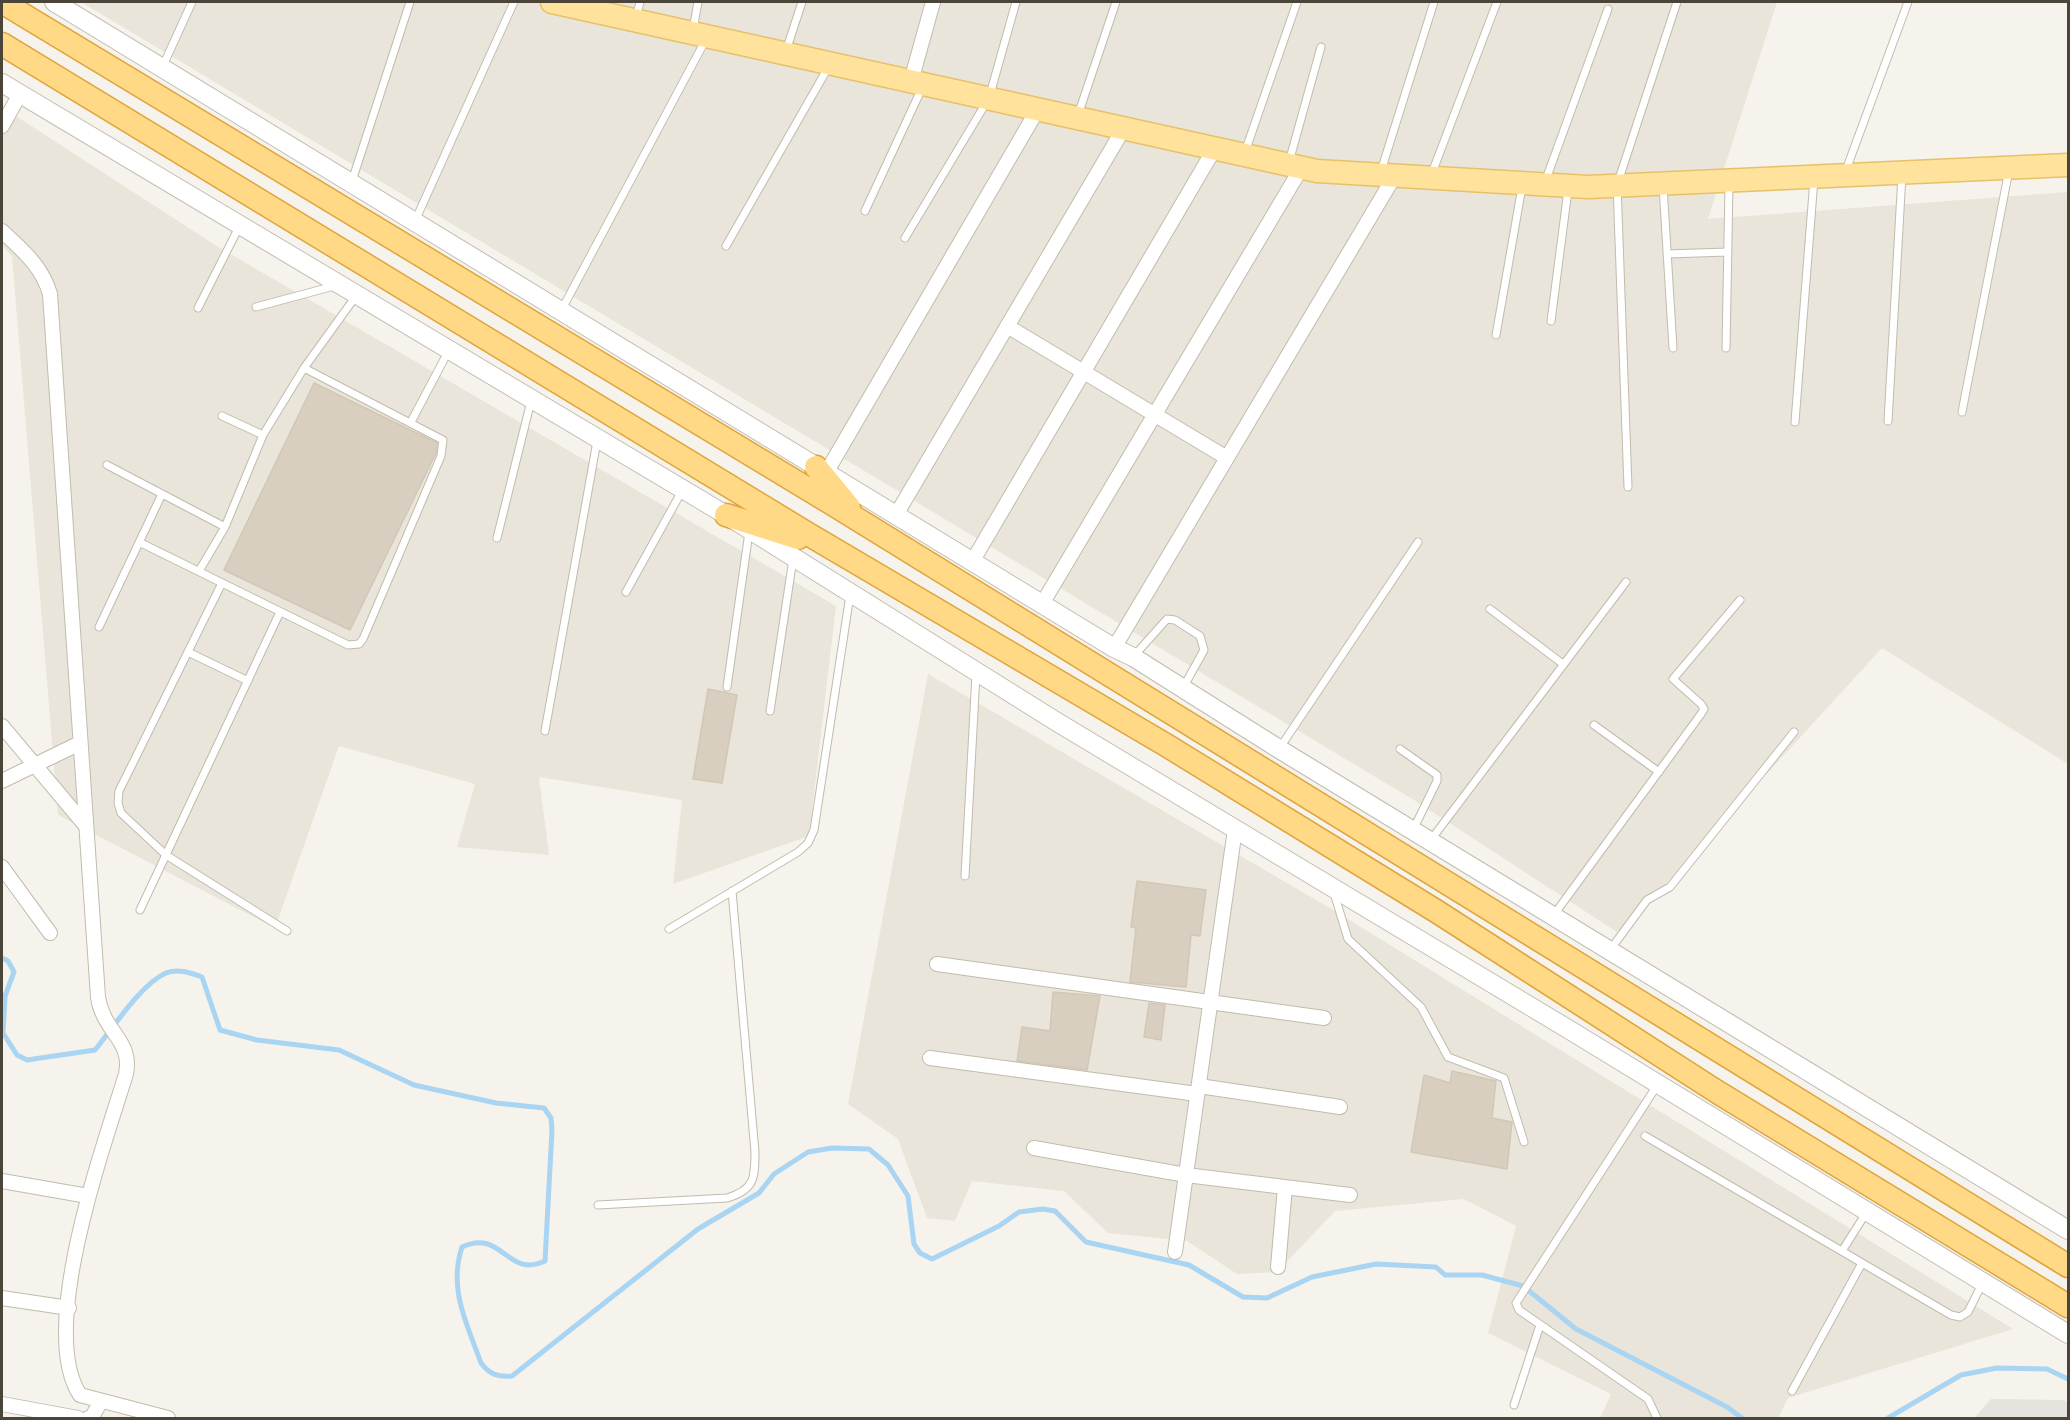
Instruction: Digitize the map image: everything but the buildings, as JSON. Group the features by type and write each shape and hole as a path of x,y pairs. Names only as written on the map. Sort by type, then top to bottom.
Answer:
{"highway":[{"path":"2,2 862,522 2068,1266"},
{"path":"2,44 837,551 1166,745 1436,911 1719,1093 2068,1306"},
{"path":"821,470 862,522"},
{"path":"726,515 837,551"}],"main road":[{"path":"552,2 638,11 700,34 1077,118 1295,166 1387,177 1568,186 2068,165"}],"street":[{"path":"54,2 896,516 1114,648 1133,657 1279,749 2068,1230"},
{"path":"918,82 933,2"},
{"path":"2,83 726,515 976,671 2068,1334"},
{"path":"2,126 20,94"},
{"path":"821,470 1038,109"},
{"path":"896,516 1124,128"},
{"path":"972,562 1215,148"},
{"path":"1042,604 1154,414 1295,166"},
{"path":"1114,648 1227,458 1387,177"},
{"path":"2,231 32,260 45,279 50,294 98,997 105,1022 125,1048 128,1063 88,1196 75,1248 66,1348 71,1381 80,1395 168,1419"},
{"path":"1007,326 1227,458"},
{"path":"2,726 86,826"},
{"path":"2,781 80,743"},
{"path":"1175,1252 1235,829"},
{"path":"2,867 50,933"},
{"path":"937,964 1324,1018"},
{"path":"930,1058 1340,1107"},
{"path":"1035,1148 1186,1174 1350,1195"},
{"path":"2,1181 88,1196"},
{"path":"1278,1267 1285,1187"},
{"path":"2,1298 69,1308"},
{"path":"88,1419 92,1417 100,1401"},
{"path":"2,1404 78,1419"}],"lane":[{"path":"162,68 192,2"},
{"path":"351,183 410,2"},
{"path":"414,222 514,2"},
{"path":"561,311 700,34 698,2"},
{"path":"785,53 802,2"},
{"path":"905,237 989,98 1016,2"},
{"path":"1077,118 1116,2"},
{"path":"1244,155 1297,2"},
{"path":"1387,177 1434,2"},
{"path":"1430,179 1497,2"},
{"path":"1628,487 1617,185 1677,2"},
{"path":"1844,175 1908,2"},
{"path":"1496,335 1533,184 1608,9"},
{"path":"1295,166 1321,46"},
{"path":"726,246 831,63"},
{"path":"865,211 918,82"},
{"path":"1962,412 2009,168"},
{"path":"1888,421 1902,172"},
{"path":"1795,422 1814,176"},
{"path":"1726,348 1729,180"},
{"path":"1663,183 1673,348"},
{"path":"1551,321 1568,186"},
{"path":"198,308 240,225"},
{"path":"1667,254 1728,252"},
{"path":"256,307 340,285"},
{"path":"199,572 225,526 263,435 304,368 356,294"},
{"path":"411,422 449,350"},
{"path":"140,542 348,645 355,646 363,639 444,447 439,436 304,368"},
{"path":"497,538 531,399"},
{"path":"222,416 263,435"},
{"path":"545,732 597,438"},
{"path":"107,465 225,526"},
{"path":"626,592 683,489"},
{"path":"99,627 162,494"},
{"path":"727,687 749,530"},
{"path":"1279,749 1419,542"},
{"path":"770,711 793,557"},
{"path":"1430,841 1626,582"},
{"path":"222,583 119,791 118,803 121,813 166,855 287,931"},
{"path":"669,929 798,852 808,843 814,830 850,592"},
{"path":"1553,916 1704,709 1673,679 1740,600"},
{"path":"1490,609 1563,664"},
{"path":"140,910 280,612"},
{"path":"1133,657 1167,620 1175,620 1200,636 1204,650 1183,689"},
{"path":"188,652 248,681"},
{"path":"965,876 976,671"},
{"path":"1594,725 1659,772"},
{"path":"1610,950 1647,900 1670,887 1794,732"},
{"path":"1400,749 1437,775 1437,781 1413,830"},
{"path":"1333,888 1348,939 1421,1007 1448,1057 1504,1078 1524,1142"},
{"path":"598,1205 727,1198 742,1193 751,1184 755,1171 755,1152 732,891"},
{"path":"1657,1419 1648,1399 1519,1310 1518,1298 1658,1084"},
{"path":"1645,1136 1951,1315 1960,1317 1968,1312 1983,1282"},
{"path":"1842,1251 1867,1211"},
{"path":"1792,1391 1862,1263"},
{"path":"1515,1405 1540,1325"}],"shaded area":[{"path":"81,2 1777,2 1708,219 2068,192 2068,764 1882,648 1620,934 1414,800"},
{"path":"2,107 215,245 836,606 809,836 673,884 682,800 539,777 549,855 457,847 475,784 339,746 275,928 58,815 12,256 2,245"},
{"path":"928,674 1330,908 2013,1329 1788,1398 1778,1418 1600,1418 1611,1394 1488,1333 1516,1226 1464,1199 1335,1211 1277,1272 1237,1274 1187,1241 1108,1233 1064,1191 972,1181 955,1221 927,1218 898,1139 848,1104"},
{"path":"1991,1399 2064,1400 2068,1403 2068,1418 1974,1418"}],"waterway":[{"path":"2,958 8,961 14,972 5,996 3,1033 17,1055 27,1060 95,1050 137,996 166,973 180,971 202,977 220,1030 257,1040 339,1050 414,1085 496,1103 544,1108 551,1118 552,1130 545,1261 532,1265 522,1264 496,1248 487,1244 475,1243 462,1247 458,1262 458,1292 465,1320 481,1363 491,1373 498,1375 512,1376 698,1229 759,1193 774,1174 808,1152 832,1148 869,1149 888,1165 908,1196 914,1244 920,1253 932,1259 999,1226 1019,1212 1043,1209 1055,1211 1086,1242 1189,1265 1243,1297 1267,1298 1312,1277 1376,1264 1436,1267 1445,1275 1482,1275 1523,1286 1576,1329 1727,1407 1742,1418"},
{"path":"1888,1418 1961,1375 1997,1368 2047,1369 2068,1379"}]}
